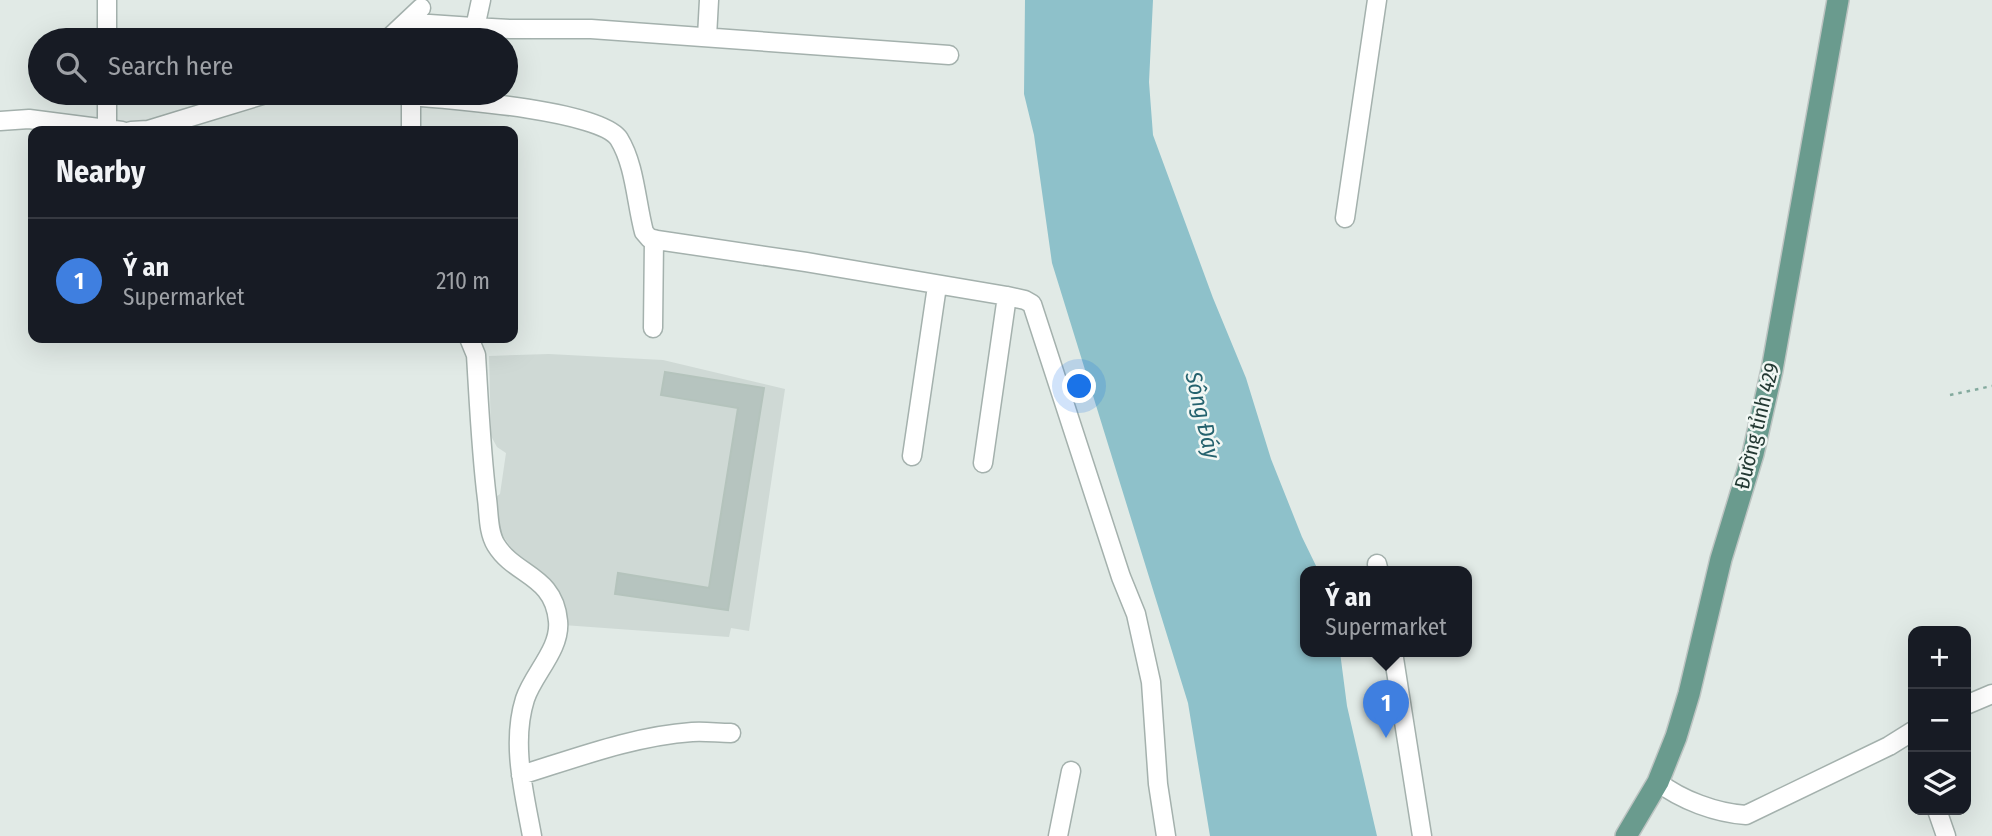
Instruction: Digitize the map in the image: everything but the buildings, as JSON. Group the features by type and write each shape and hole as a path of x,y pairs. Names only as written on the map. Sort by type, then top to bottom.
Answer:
{"main road":[{"name":"Đường tỉnh 429","path":"1626,836 1658,782 1676,737 1718,571 1753,454 1772,370 1838,0"}],"street":[{"path":"107,0 107,28"},
{"path":"473,27 481,0"},
{"path":"706,37 709,0"},
{"path":"1345,218 1377,0"},
{"path":"418,18 492,28"},
{"path":"518,29 591,29 949,55"},
{"path":"109,105 113,126"},
{"path":"161,126 230,105"},
{"path":"411,105 411,126"},
{"path":"507,105 533,108 603,127 614,133 627,155 644,232 650,239 806,262 1029,302 1034,308 1121,577 1136,614 1151,682 1158,783 1166,836"},
{"path":"0,121 29,119 83,126"},
{"path":"653,328 654,239"},
{"path":"912,456 937,286"},
{"path":"983,463 1007,296"},
{"path":"471,343 476,355 491,532 496,545 505,556 532,576 554,599 559,623 553,645 526,696 519,744 532,836"},
{"path":"1394,657 1423,836"},
{"path":"1971,703 1992,694"},
{"path":"522,775 604,749 640,741 692,732 731,733"},
{"path":"1658,782 1689,800 1735,815 1746,815 1908,736"},
{"path":"1058,836 1072,771"},
{"path":"1939,815 1945,836"}],"path":[{"path":"1950,395 1992,386"}],"shaded area":[{"path":"549,354 663,360 785,389 749,631 731,628 729,637 563,625 499,530 493,499 500,494 506,453 497,447 491,436 489,356"}],"water":[{"name":"Sông Đáy","path":"1025,0 1153,0 1149,82 1153,135 1213,298 1246,378 1271,459 1316,566 1300,566 1300,657 1341,657 1347,706 1377,836 1210,836 1188,703 1052,263 1034,135 1024,94"}],"place":[{"name":"Ý an","path":"1386,738"}]}
